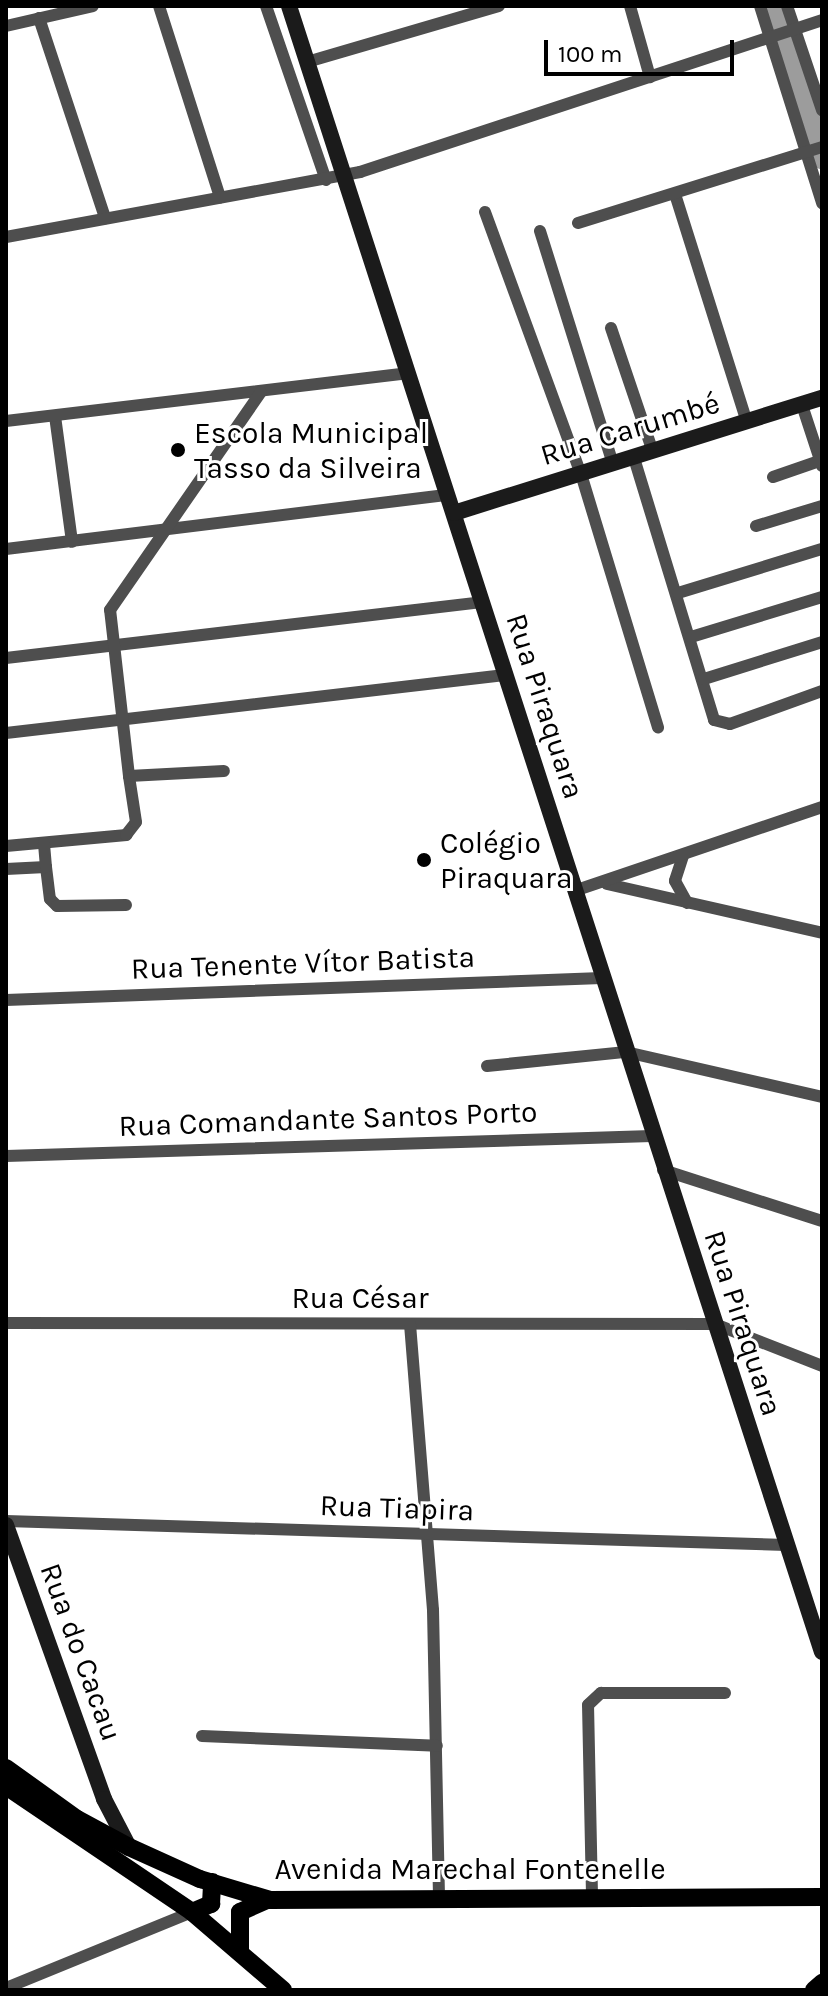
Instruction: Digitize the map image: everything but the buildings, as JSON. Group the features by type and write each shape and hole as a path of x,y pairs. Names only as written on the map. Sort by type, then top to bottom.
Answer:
{"main road":[{"name":"Rua Piraquara","path":"289,6 663,1170 822,1652"},
{"name":"Rua Carumbé","path":"454,513 822,398"},
{"name":"Rua do Cacau","path":"6,1523 104,1799 129,1847"},
{"name":"Avenida Marechal Fontenelle","path":"6,1768 77,1819 129,1847 212,1882 270,1900 592,1895 822,1897"},
{"path":"6,1786 192,1912 283,1990"},
{"path":"77,1819 96,1810 104,1799"},
{"path":"192,1912 211,1904 212,1882"},
{"path":"240,1952 240,1912 255,1902 270,1900"},
{"path":"814,1990 822,1983"}],"street":[{"path":"6,26 93,6"},
{"path":"159,6 220,197"},
{"path":"266,6 326,180"},
{"path":"307,62 499,6"},
{"path":"630,6 650,77"},
{"path":"760,6 812,150 822,203"},
{"path":"787,6 792,30 822,110"},
{"path":"39,18 105,218"},
{"path":"6,237 345,176 822,20"},
{"path":"578,223 812,150"},
{"path":"675,194 747,422"},
{"path":"485,212 581,474 658,728"},
{"path":"540,231 613,464"},
{"path":"611,328 653,452"},
{"path":"6,421 409,373"},
{"path":"6,846 132,832 136,822 113,647 115,599 171,526 261,392"},
{"path":"773,477 822,462 802,405"},
{"path":"55,416 72,542"},
{"path":"634,458 678,593 711,709 718,723 730,724 822,691"},
{"path":"6,549 171,526 448,495"},
{"path":"756,526 822,506"},
{"path":"678,593 822,549"},
{"path":"691,637 822,597"},
{"path":"6,658 482,602"},
{"path":"704,679 822,642"},
{"path":"6,733 122,722 505,675"},
{"path":"129,776 224,771"},
{"path":"574,891 606,884 822,807"},
{"path":"44,843 50,899 57,906 126,905"},
{"path":"683,856 675,881 687,903"},
{"path":"6,869 46,867"},
{"path":"606,884 822,933"},
{"name":"Rua Tenente Vítor Batista","path":"6,1000 602,978"},
{"path":"487,1066 626,1052 822,1097"},
{"name":"Rua Comandante Santos Porto","path":"6,1156 652,1136"},
{"path":"663,1170 822,1221"},
{"name":"Rua César","path":"6,1323 715,1324"},
{"path":"410,1324 428,1535 437,1746 439,1896"},
{"path":"715,1324 822,1366"},
{"name":"Rua Tiapira","path":"6,1523 787,1545"},
{"path":"592,1895 588,1705 601,1693 725,1693"},
{"path":"202,1736 437,1746"},
{"path":"6,1988 192,1912"}],"waterway":[{"path":"773,6 822,158"}],"place":[{"name":"Escola Municipal Tasso da Silveira","path":"178,450"},
{"name":"Colégio Piraquara","path":"424,860"}]}
